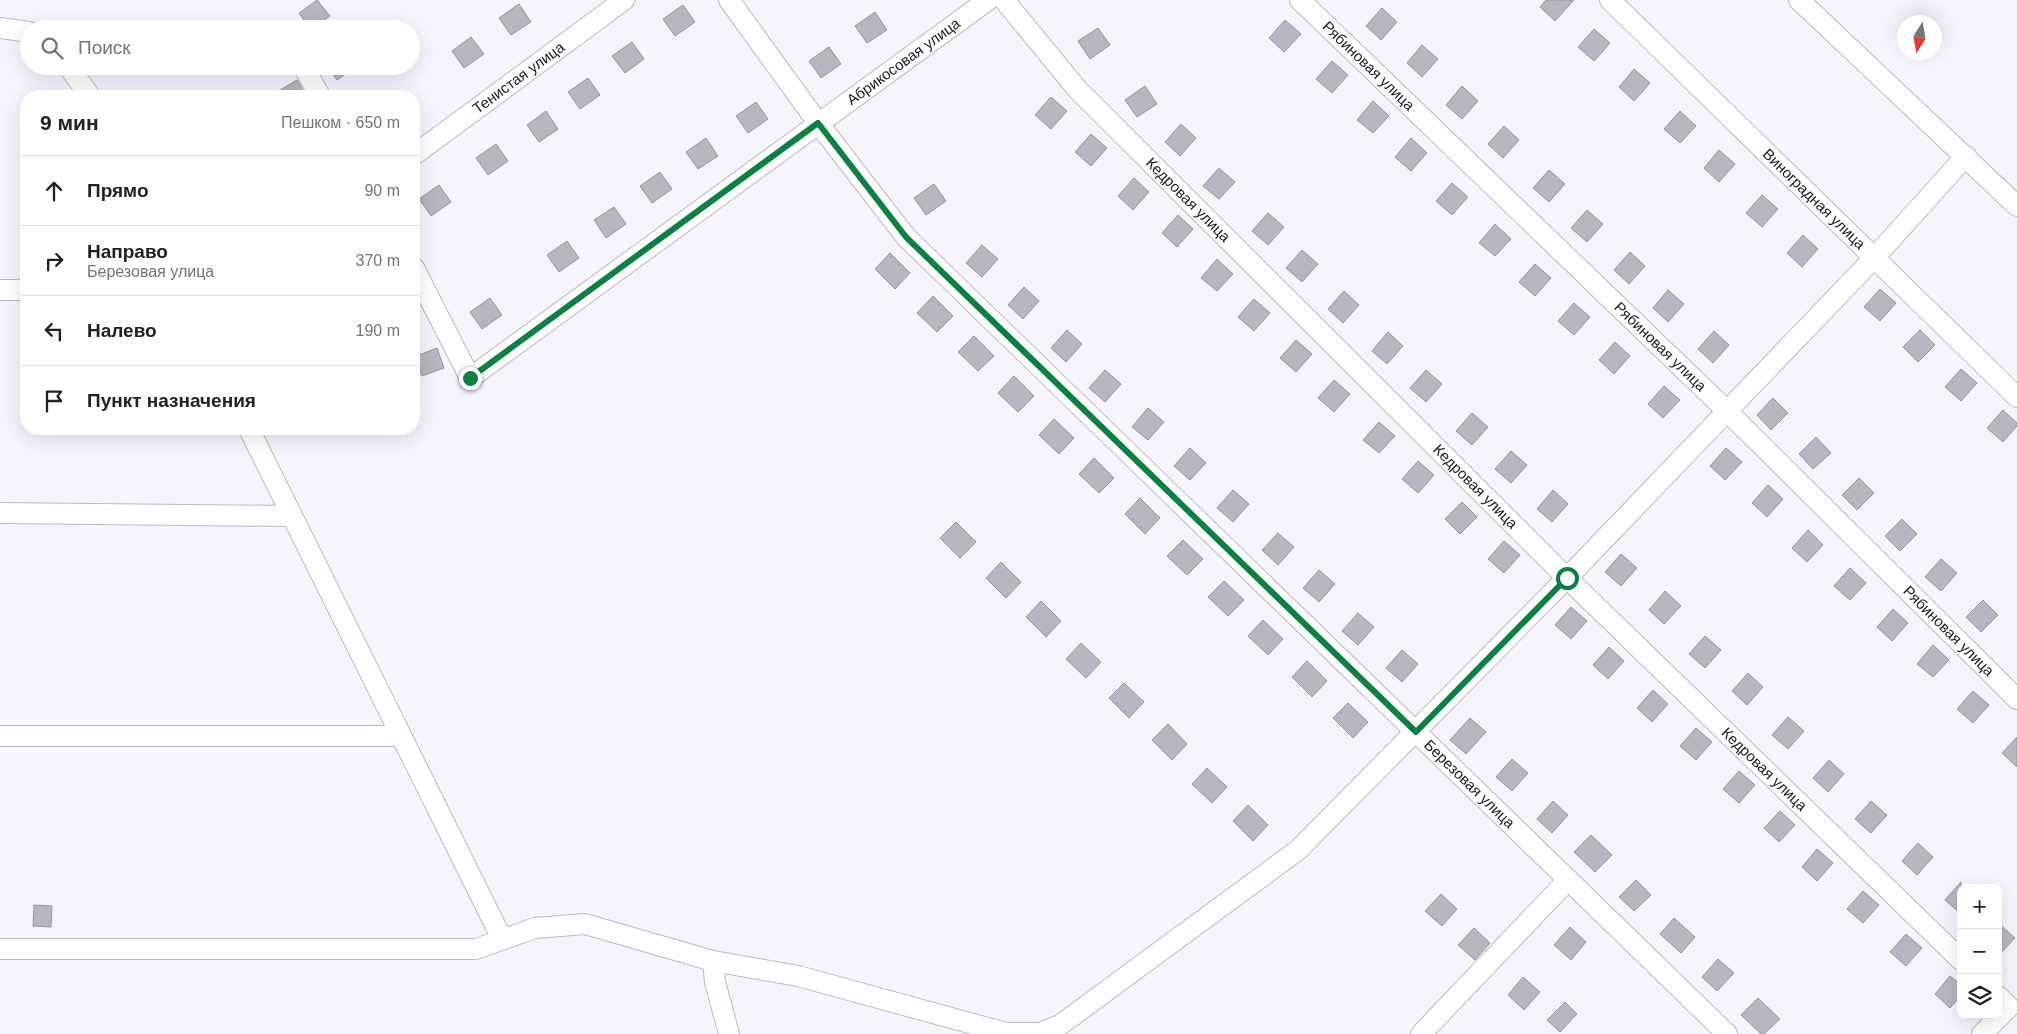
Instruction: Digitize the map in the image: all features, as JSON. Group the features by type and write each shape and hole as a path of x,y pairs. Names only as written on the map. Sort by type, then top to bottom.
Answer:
{"street":[{"name":"Тенистая улица","path":"420,151 624,0"},
{"name":"Березовая улица","path":"729,0 818,123 906,237 1727,1034"},
{"name":"Абрикосовая улица","path":"420,280 470,378 988,0"},
{"name":"Кедровая улица","path":"1004,0 1078,90 1567,578 1957,956"},
{"name":"Рябиновая улица","path":"1300,0 1726,410 2017,699"},
{"name":"Виноградная улица","path":"1610,0 2017,397"},
{"path":"1799,0 2017,206"},
{"path":"0,28 20,31"},
{"path":"75,75 86,90"},
{"path":"308,75 317,90"},
{"path":"0,948 476,949 535,928 584,924 713,961 798,976 1006,1033 1040,1033 1060,1025 1298,850 1567,578 1726,410 1874,258 1966,156"},
{"path":"0,290 20,290"},
{"path":"252,435 502,939"},
{"path":"0,513 291,516"},
{"path":"0,736 401,736"},
{"path":"1421,1034 1568,880"},
{"path":"713,961 715,982 729,1034"},
{"path":"1982,1034 2004,1002"}],"building":[{"path":"317,0 330,16 324,20 304,20 299,13"},
{"path":"1546,0 1574,0 1555,21 1540,7"},
{"path":"519,4 531,22 511,35 499,18"},
{"path":"683,5 695,22 675,36 663,19"},
{"path":"1382,8 1397,22 1381,40 1366,26"},
{"path":"875,12 887,30 867,43 855,26"},
{"path":"1285,20 1301,34 1284,52 1269,38"},
{"path":"1098,28 1110,45 1090,59 1078,41"},
{"path":"1594,29 1610,43 1594,61 1578,47"},
{"path":"471,37 484,54 464,68 452,51"},
{"path":"632,42 644,59 625,73 612,56"},
{"path":"1422,45 1438,59 1422,77 1407,63"},
{"path":"829,47 841,64 821,78 809,61"},
{"path":"1332,61 1348,75 1332,93 1316,79"},
{"path":"1634,69 1650,83 1634,101 1619,87"},
{"path":"333,75 344,75 337,80"},
{"path":"588,78 600,95 580,109 568,92"},
{"path":"297,80 303,90 280,90"},
{"path":"1145,86 1157,104 1137,117 1125,100"},
{"path":"1462,86 1478,101 1462,119 1446,105"},
{"path":"1051,97 1067,111 1051,129 1035,115"},
{"path":"1373,101 1389,116 1373,133 1357,120"},
{"path":"756,102 768,119 748,133 736,116"},
{"path":"546,111 558,129 539,142 527,125"},
{"path":"1680,111 1696,126 1680,143 1664,129"},
{"path":"1181,124 1196,138 1180,156 1165,142"},
{"path":"1504,126 1519,140 1503,158 1488,144"},
{"path":"1091,134 1107,148 1091,166 1075,152"},
{"path":"706,138 718,156 698,169 686,152"},
{"path":"1411,138 1427,153 1411,171 1395,157"},
{"path":"496,144 508,161 488,175 476,158"},
{"path":"1719,150 1735,164 1719,182 1704,168"},
{"path":"1219,168 1235,182 1219,199 1203,186"},
{"path":"1549,170 1565,184 1549,202 1533,188"},
{"path":"660,172 672,189 652,203 640,186"},
{"path":"1134,178 1149,192 1133,210 1118,196"},
{"path":"1452,183 1468,197 1452,215 1436,201"},
{"path":"934,184 946,201 926,215 914,198"},
{"path":"439,185 451,202 431,216 420,198"},
{"path":"1762,195 1778,209 1762,227 1746,213"},
{"path":"614,207 626,224 606,238 594,220"},
{"path":"1587,210 1603,224 1587,242 1571,228"},
{"path":"1268,213 1284,227 1268,245 1252,231"},
{"path":"1178,215 1193,229 1177,247 1162,233"},
{"path":"1495,224 1511,239 1495,256 1479,243"},
{"path":"1803,235 1818,249 1802,267 1787,253"},
{"path":"567,241 579,258 559,272 547,255"},
{"path":"982,245 998,259 982,277 966,263"},
{"path":"1302,250 1318,264 1302,282 1286,268"},
{"path":"1630,252 1645,266 1629,284 1614,270"},
{"path":"890,253 910,273 895,289 875,269"},
{"path":"1217,259 1233,274 1217,291 1201,278"},
{"path":"1535,264 1551,278 1535,296 1519,282"},
{"path":"1024,287 1039,301 1023,319 1008,305"},
{"path":"1880,289 1896,303 1880,321 1864,307"},
{"path":"1668,290 1684,304 1668,322 1653,308"},
{"path":"1344,291 1359,305 1343,323 1328,309"},
{"path":"933,296 953,316 937,332 917,313"},
{"path":"490,298 502,315 482,329 470,312"},
{"path":"1254,299 1270,313 1254,331 1238,317"},
{"path":"1574,303 1590,317 1574,335 1558,321"},
{"path":"1067,330 1082,344 1066,362 1051,348"},
{"path":"1920,330 1935,345 1918,362 1903,347"},
{"path":"1714,331 1729,345 1713,363 1698,349"},
{"path":"1388,332 1403,346 1387,364 1372,351"},
{"path":"974,336 994,356 978,371 958,352"},
{"path":"1296,340 1312,354 1296,372 1280,358"},
{"path":"1615,342 1630,356 1614,374 1599,360"},
{"path":"437,348 444,368 422,376 420,371 420,355"},
{"path":"1961,369 1977,383 1961,401 1945,387"},
{"path":"1105,370 1121,384 1105,402 1089,388"},
{"path":"1426,370 1442,384 1426,402 1410,388"},
{"path":"1014,376 1034,396 1018,412 998,393"},
{"path":"1334,380 1350,394 1334,412 1318,398"},
{"path":"1664,386 1680,400 1663,418 1648,404"},
{"path":"1773,398 1788,413 1771,430 1757,415"},
{"path":"1148,408 1164,422 1148,440 1132,427"},
{"path":"2003,410 2017,423 2017,426 2003,442 1987,428"},
{"path":"1472,413 1488,427 1472,445 1456,431"},
{"path":"1054,419 1074,438 1059,454 1039,435"},
{"path":"1379,422 1395,436 1379,453 1363,440"},
{"path":"1816,437 1831,453 1813,469 1799,454"},
{"path":"1190,448 1206,463 1190,480 1174,466"},
{"path":"1726,448 1742,462 1725,480 1710,466"},
{"path":"1511,451 1527,465 1511,483 1495,469"},
{"path":"1094,458 1114,478 1099,493 1079,474"},
{"path":"1418,461 1434,475 1418,493 1402,479"},
{"path":"1859,478 1874,493 1857,510 1842,495"},
{"path":"1768,485 1783,499 1767,517 1752,503"},
{"path":"1233,490 1249,504 1233,522 1217,508"},
{"path":"1553,490 1568,504 1552,522 1537,509"},
{"path":"1140,498 1160,518 1145,534 1125,514"},
{"path":"1462,502 1477,517 1460,534 1445,519"},
{"path":"1902,519 1917,534 1900,551 1885,536"},
{"path":"956,522 976,542 960,558 940,538"},
{"path":"1808,530 1823,545 1807,562 1792,548"},
{"path":"1278,533 1294,547 1278,565 1262,550"},
{"path":"1183,540 1203,559 1187,575 1167,556"},
{"path":"1504,541 1520,555 1504,573 1488,559"},
{"path":"1621,554 1637,568 1621,586 1605,572"},
{"path":"1941,559 1957,573 1941,591 1925,577"},
{"path":"1001,562 1021,582 1006,598 986,578"},
{"path":"1850,568 1866,583 1850,600 1834,586"},
{"path":"1319,570 1335,584 1319,602 1303,588"},
{"path":"1224,581 1244,600 1228,616 1208,597"},
{"path":"1665,591 1681,606 1664,624 1649,610"},
{"path":"1983,600 1998,615 1981,632 1966,617"},
{"path":"1041,601 1061,621 1046,637 1026,617"},
{"path":"1571,607 1587,621 1571,639 1555,625"},
{"path":"1893,609 1908,623 1892,641 1877,627"},
{"path":"1358,613 1374,627 1358,645 1342,631"},
{"path":"1263,620 1283,639 1268,655 1248,636"},
{"path":"1705,636 1721,650 1705,668 1689,654"},
{"path":"1081,643 1101,662 1086,678 1066,659"},
{"path":"1933,645 1949,660 1933,677 1917,664"},
{"path":"1609,647 1624,661 1608,679 1593,665"},
{"path":"1402,650 1418,664 1402,682 1386,668"},
{"path":"1307,661 1327,681 1312,697 1292,677"},
{"path":"1748,673 1763,687 1747,705 1732,691"},
{"path":"1124,683 1144,702 1129,718 1109,698"},
{"path":"1653,690 1668,704 1652,722 1637,708"},
{"path":"1973,691 1989,705 1973,723 1957,709"},
{"path":"1348,703 1368,722 1353,738 1333,718"},
{"path":"1788,717 1804,731 1788,749 1772,735"},
{"path":"1470,718 1486,732 1466,754 1450,740"},
{"path":"1168,724 1187,744 1172,760 1152,740"},
{"path":"1696,728 1712,742 1696,760 1680,746"},
{"path":"2017,737 2017,767 2002,753"},
{"path":"1512,759 1528,773 1512,791 1496,777"},
{"path":"1829,760 1844,774 1828,792 1813,778"},
{"path":"1207,768 1227,787 1212,803 1192,784"},
{"path":"1739,771 1755,785 1739,803 1723,789"},
{"path":"1553,801 1568,815 1552,833 1537,819"},
{"path":"1871,801 1887,815 1871,833 1855,819"},
{"path":"1248,805 1268,825 1253,841 1233,821"},
{"path":"1780,811 1795,825 1779,842 1764,828"},
{"path":"1591,835 1612,855 1595,872 1574,852"},
{"path":"1918,843 1933,857 1917,875 1902,861"},
{"path":"1817,849 1833,863 1817,881 1802,867"},
{"path":"1636,880 1651,895 1634,911 1619,897"},
{"path":"1957,886 1957,910 1945,900"},
{"path":"1863,891 1879,905 1863,923 1847,909"},
{"path":"1441,894 1457,909 1442,926 1425,911"},
{"path":"34,905 52,906 51,927 33,926"},
{"path":"1674,918 1695,937 1681,953 1660,934"},
{"path":"1570,927 1586,942 1571,960 1554,945"},
{"path":"2002,927 2015,938 2002,952"},
{"path":"1474,928 1490,943 1475,960 1458,945"},
{"path":"1906,934 1922,948 1906,966 1890,952"},
{"path":"1718,959 1734,973 1717,991 1702,977"},
{"path":"1950,976 1957,982 1957,1000 1950,1008 1935,994"},
{"path":"1523,977 1540,992 1524,1010 1508,995"},
{"path":"1758,998 1780,1019 1764,1034 1761,1034 1741,1015"},
{"path":"1565,1002 1577,1014 1560,1032 1547,1020"}],"route":[{"path":"470,378 818,123 906,237 1416,732 1567,578"}]}
